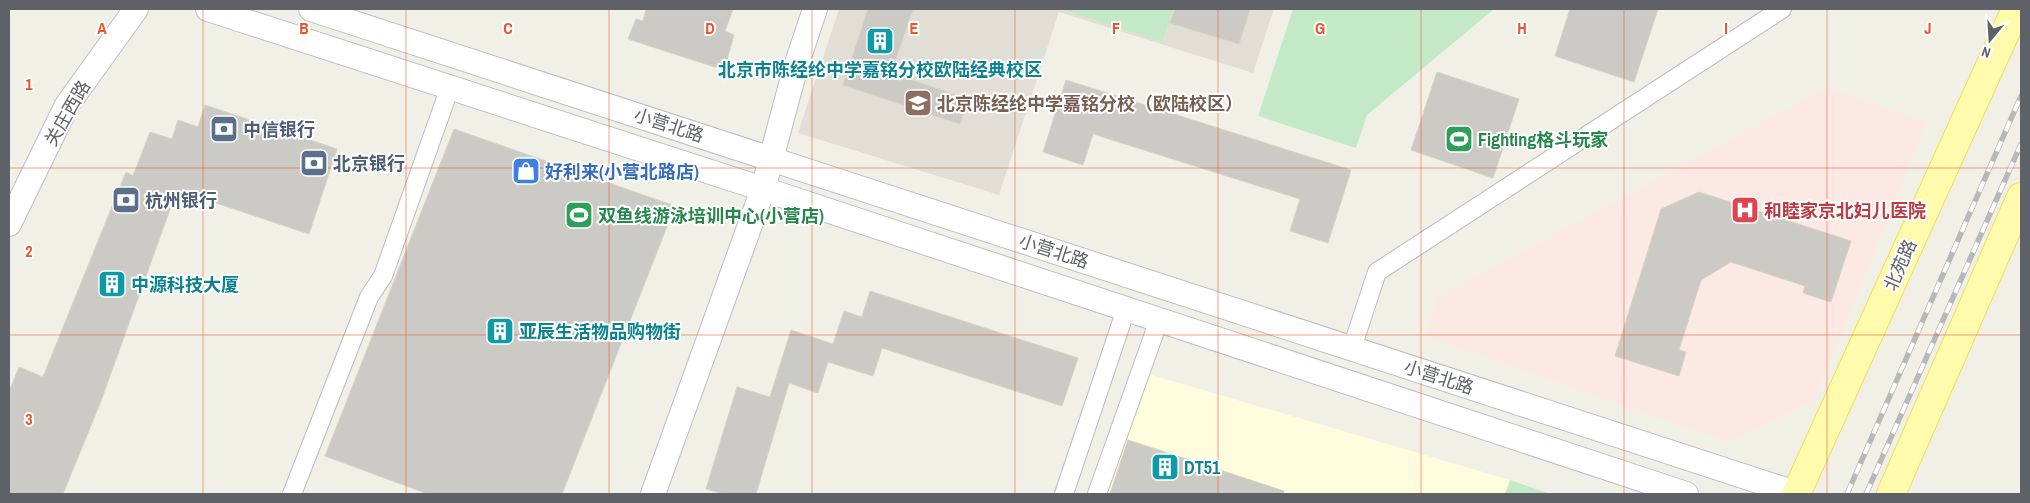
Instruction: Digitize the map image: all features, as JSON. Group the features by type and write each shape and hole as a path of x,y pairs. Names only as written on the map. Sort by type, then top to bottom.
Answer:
{"main road":[{"name":"北苑路","path":"1797,494 2016,9"},
{"path":"1891,494 2021,197"}],"street":[{"name":"关庄西路","path":"9,224 67,105 136,9"},
{"name":"小营北路","path":"208,9 762,189 1686,494"},
{"name":"小营北路","path":"311,9 1797,494"},
{"path":"653,494 762,189 796,66 815,9"},
{"path":"1352,348 1377,272 1782,9"},
{"path":"292,494 369,297 383,276 450,87"},
{"path":"1064,494 1126,309"},
{"path":"1097,494 1159,320"}],"shaded area":[{"name":"北京陈经纶中学嘉铭分校（欧陆校区）","path":"839,9 1274,9 1253,73 1059,12 999,195 798,133"},
{"name":"和睦家京北妇儿医院","path":"1828,87 1927,123 1814,401 1728,442 1425,336 1436,298"},
{"name":"DT51","path":"1135,370 1510,480 1505,494 1095,494"}],"green space":[{"path":"1062,9 1173,9 1162,42"},
{"path":"1293,9 1494,9 1367,115 1356,148 1258,116"},
{"path":"1510,480 1551,494 1505,494"}],"building":[{"path":"646,9 733,9 725,31 734,35 724,70 628,39 636,19 643,21"},
{"name":"北京市陈经纶中学嘉铭分校欧陆经典校区","path":"868,9 913,9 891,73 968,99 960,124 843,85"},
{"path":"1175,9 1250,9 1239,44 1170,23"},
{"path":"1570,9 1658,9 1634,82 1555,56"},
{"path":"1437,72 1519,99 1493,178 1411,150"},
{"path":"1066,80 1351,170 1328,243 1290,231 1300,199 1093,134 1083,165 1043,152"},
{"path":"205,105 337,149 309,234 177,190 101,401 63,494 9,494 9,392 19,367 43,377 126,172 133,176 150,132 172,139 178,120 198,127"},
{"name":"亚辰生活物品购物街","path":"454,129 675,206 562,494 428,494 325,456"},
{"path":"1699,192 1851,241 1831,302 1803,293 1805,286 1731,262 1701,280 1679,350 1686,352 1679,376 1615,356 1661,209"},
{"path":"870,291 1078,358 1062,406 882,348 873,376 828,362 818,393 789,383 756,494 725,494 706,489 737,387 770,397 791,330 833,344 844,311 862,317"},
{"name":"DT51","path":"1128,440 1284,491 1283,494 1110,494"}],"railway":[{"path":"1847,494 2021,96"},
{"path":"1866,494 2021,144"}],"place":[{"name":"北京市陈经纶中学嘉铭分校欧陆经典校区","path":"880,41"},
{"name":"北京陈经纶中学嘉铭分校（欧陆校区）","path":"918,103"},
{"name":"中信银行","path":"224,129"},
{"name":"Fighting格斗玩家","path":"1459,139"},
{"name":"北京银行","path":"314,163"},
{"name":"好利来(小营北路店)","path":"526,171"},
{"name":"杭州银行","path":"126,200"},
{"name":"和睦家京北妇儿医院","path":"1745,210"},
{"name":"双鱼线游泳培训中心(小营店)","path":"579,215"},
{"name":"中源科技大厦","path":"112,284"},
{"name":"亚辰生活物品购物街","path":"500,331"},
{"name":"DT51","path":"1165,467"}]}
